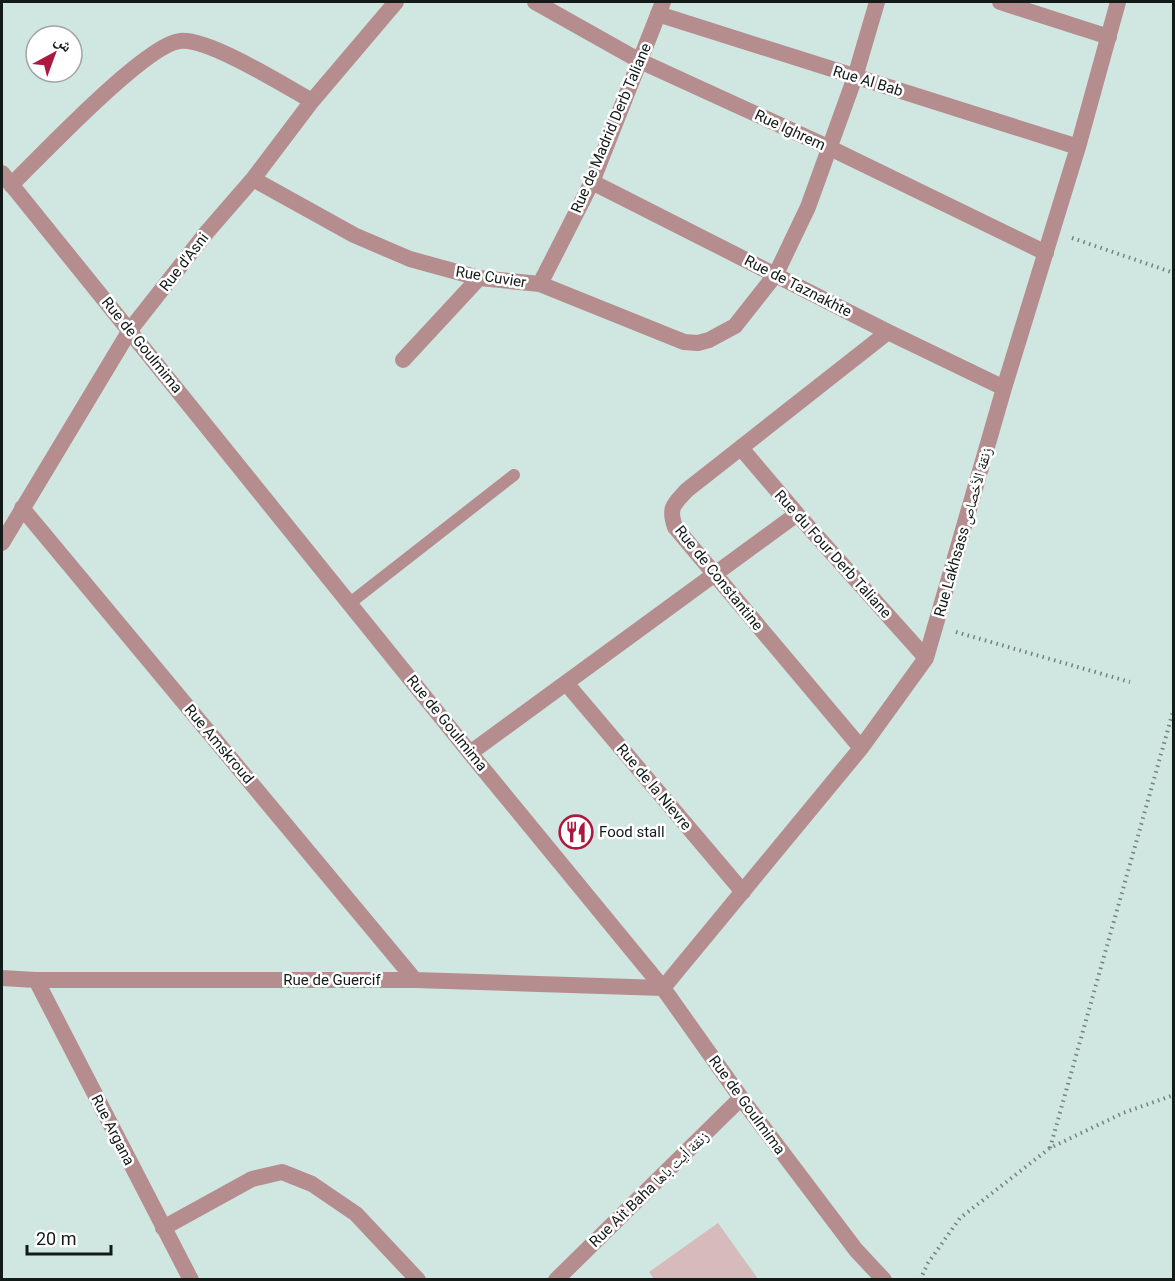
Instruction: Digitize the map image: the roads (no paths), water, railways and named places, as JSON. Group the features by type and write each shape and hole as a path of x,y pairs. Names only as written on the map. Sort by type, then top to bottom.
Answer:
{"street":[{"name":"Rue d'Asni","path":"2,543 130,330 312,101 396,2"},
{"name":"Rue Ighrem","path":"535,2 640,61 830,148 1046,253"},
{"path":"776,274 808,207 830,148 855,77 877,2"},
{"path":"1000,2 1108,37"},
{"name":"Rue Lakhsass زنقة الأخصاص","path":"663,988 861,748 926,658 1004,388 1078,147 1118,2"},
{"name":"Rue de Madrid Derb Taliane","path":"540,284 592,182 660,8"},
{"name":"Rue Al Bab","path":"660,8 855,77 1078,147"},
{"path":"6,179 126,74 167,44 181,40 201,43 253,67 312,101"},
{"name":"Rue Cuvier","path":"253,178 354,235 410,259 479,278 540,284 684,342 698,343 709,340 735,326 776,274"},
{"name":"Rue de Goulmima","path":"6,179 663,988 741,1098 856,1250 884,1280"},
{"name":"Rue de Taznakhte","path":"592,182 1004,388"},
{"path":"403,360 479,278"},
{"name":"Rue de Constantine","path":"861,748 675,527 671,513 673,505 687,490 888,332"},
{"name":"Rue du Four Derb Taliane","path":"741,448 796,514 926,658"},
{"name":"Rue Amskroud","path":"22,508 416,980"},
{"path":"470,753 796,514"},
{"name":"Rue de la Nievre","path":"566,683 743,892"},
{"name":"Rue de Guercif","path":"2,978 36,980 416,980 663,988"},
{"name":"Rue Argana","path":"36,980 191,1280"},
{"name":"Rue Ait Baha زنقة أيت باها","path":"556,1280 741,1098"},
{"path":"164,1228 252,1179 282,1172 312,1184 356,1214 418,1280"}],"lane":[{"path":"350,603 514,475"}],"place":[{"name":"Food stall","path":"576,832"}]}
